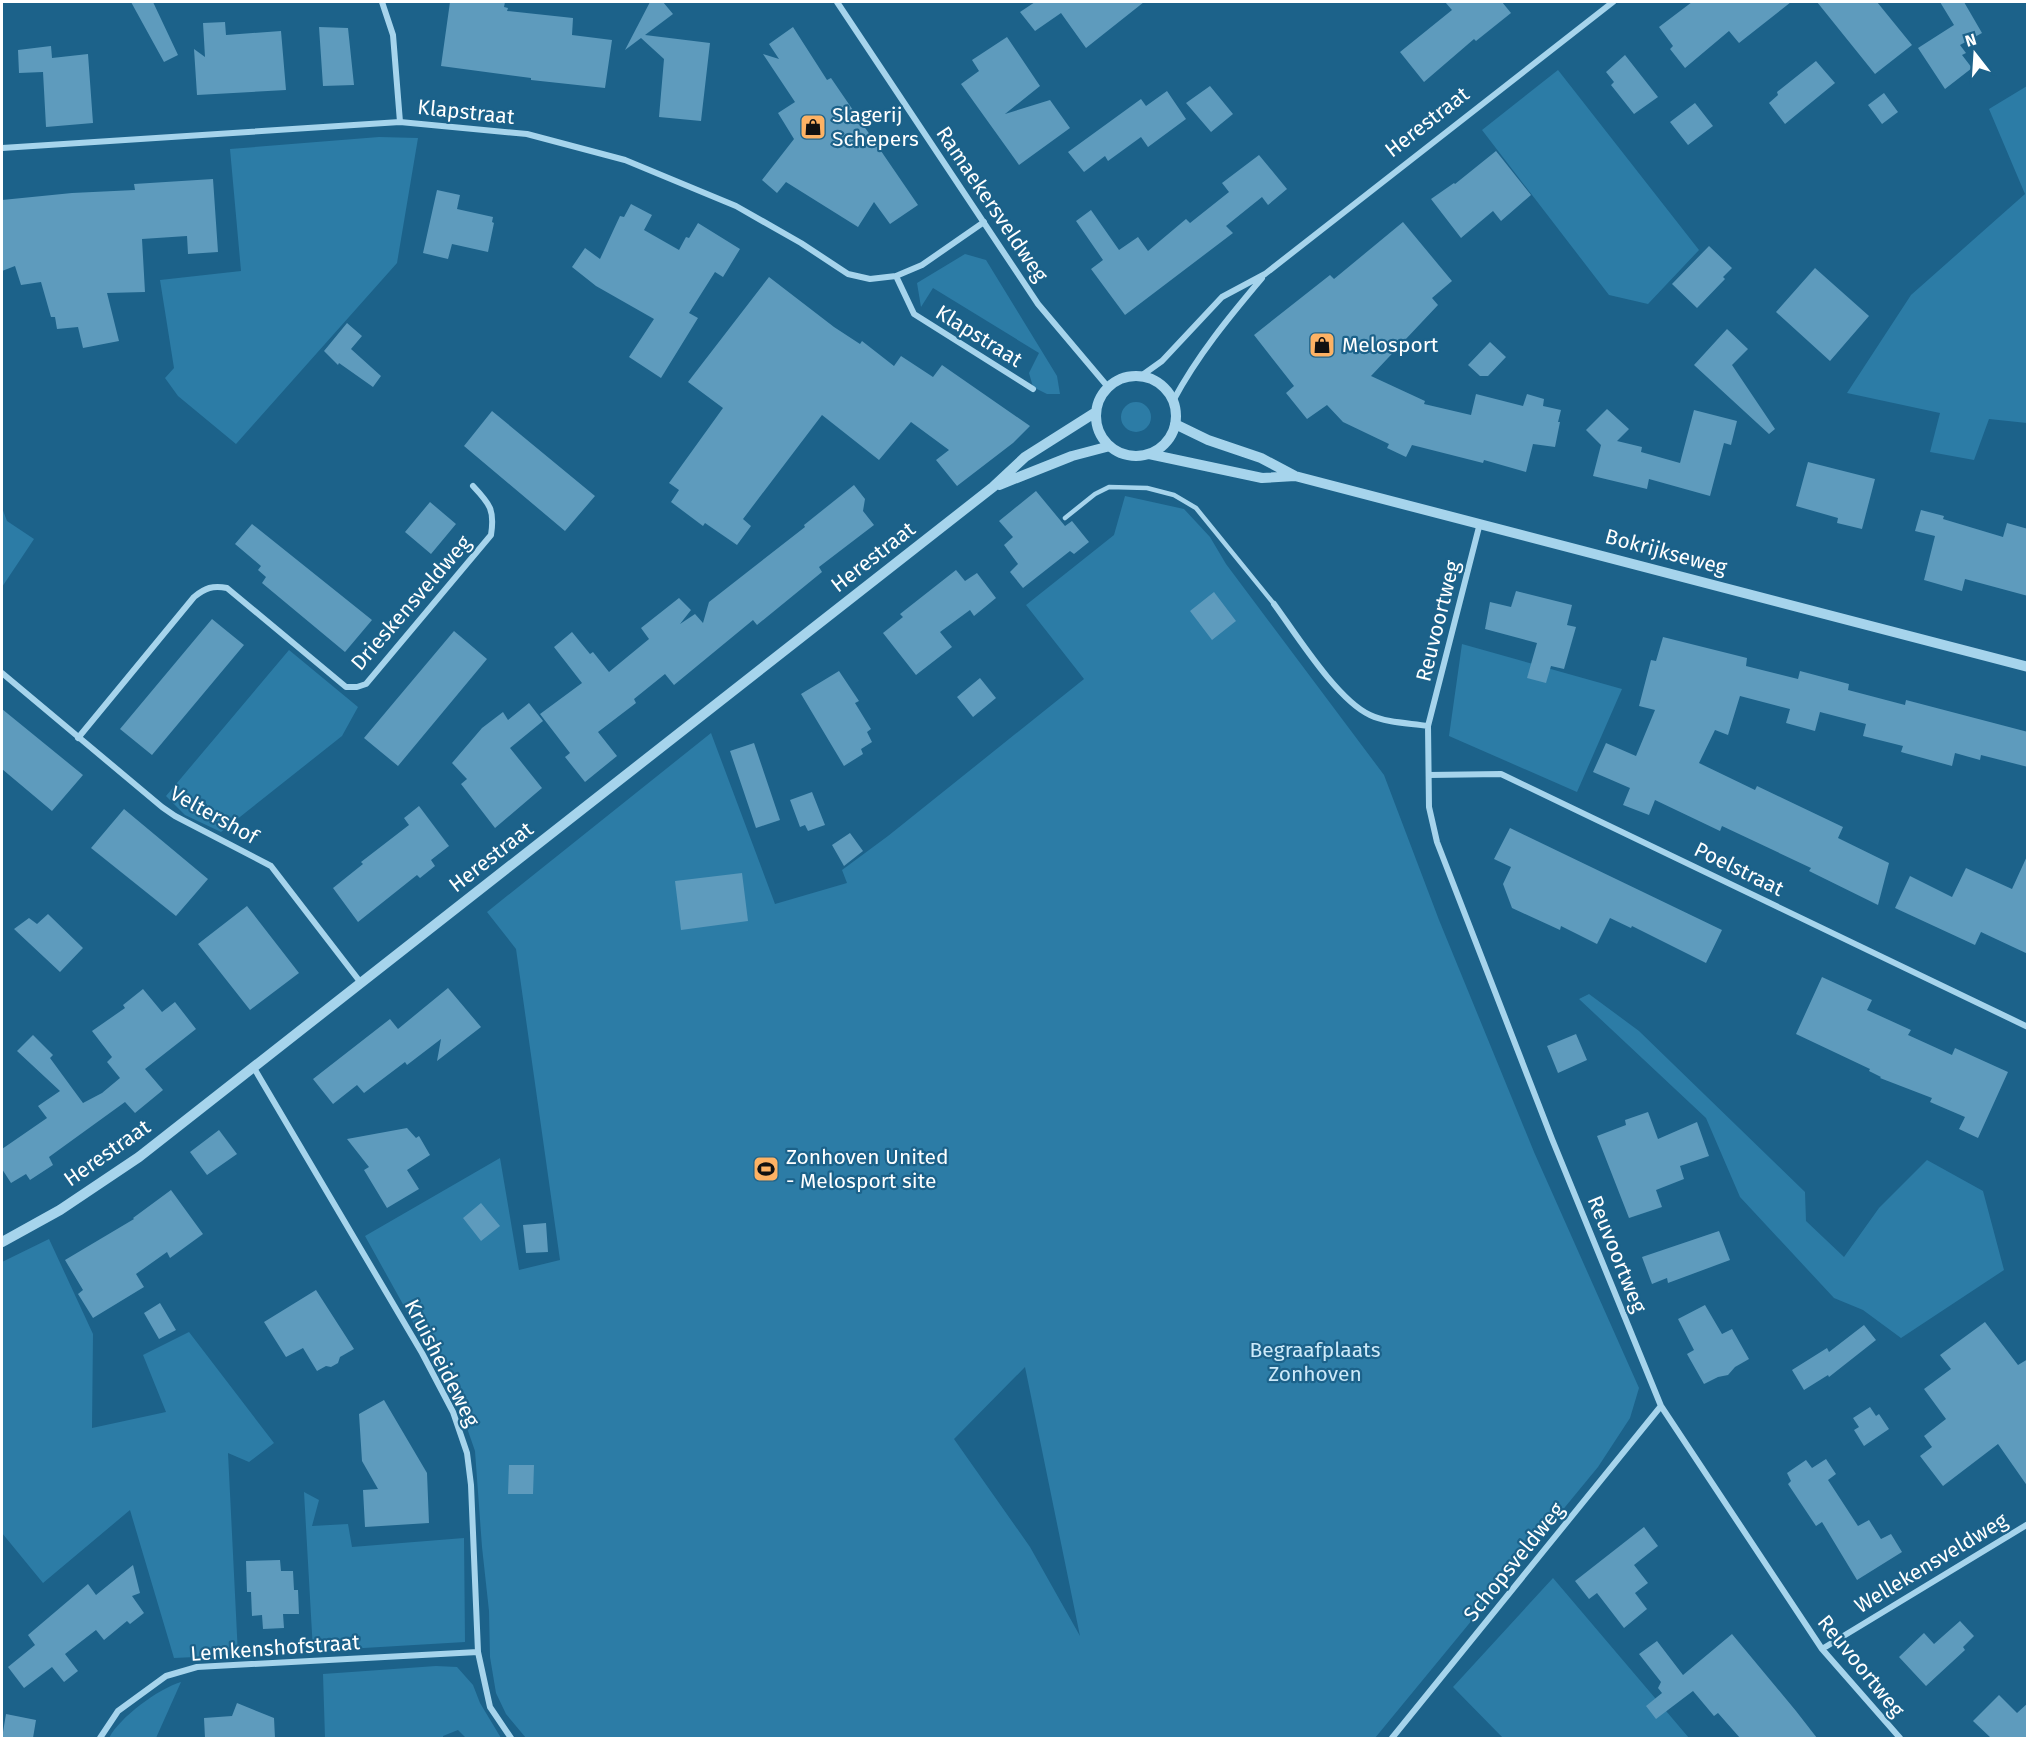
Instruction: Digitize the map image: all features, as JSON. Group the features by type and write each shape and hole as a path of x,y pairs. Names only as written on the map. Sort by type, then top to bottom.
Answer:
{"street":[{"path":"382,2 393,35 400,122"},
{"name":"Ramaekersveldweg","path":"837,2 1038,304 1108,387"},
{"name":"Herestraat","path":"1141,376 1162,361 1222,297 1265,274 1613,2"},
{"name":"Klapstraat","path":"2,148 400,122 527,134 625,160 736,206 801,243 848,274 870,279 896,276 921,265 984,222"},
{"name":"Herestraat","path":"1173,401 1212,338 1265,274"},
{"name":"Klapstraat","path":"896,276 914,314 1033,389"},
{"path":"1141,376 1160,384 1173,401 1176,413 1170,437 1161,447 1149,454 1135,456 1122,453 1110,446 1097,425 1096,412 1098,403 1108,387 1118,380 1141,376"},
{"name":"Herestraat","path":"2,1242 60,1210 139,1157 993,487 1025,457 1096,412"},
{"name":"Bokrijkseweg","path":"1175,424 1208,440 1261,458 1295,476 2028,667"},
{"name":"Herestraat","path":"993,487 1072,456 1110,446"},
{"name":"Bokrijkseweg","path":"1149,454 1262,478 1295,476"},
{"name":"Drieskensveldweg","path":"78,738 194,597 209,587 227,588 346,687 366,684 490,535 493,520 489,502 473,486"},
{"name":"Reuvoortweg","path":"1480,523 1428,726 1428,807 1437,842 1552,1139 1661,1406 1822,1649 1900,1738"},
{"path":"1274,604 1337,689 1368,714 1382,719 1428,726"},
{"name":"Veltershof","path":"2,673 168,812 271,866 362,983"},
{"name":"Poelstraat","path":"1429,775 1501,774 2028,1027"},
{"name":"Kruisheideweg","path":"254,1068 422,1353 453,1412 467,1454 471,1485 478,1652 490,1707 511,1738"},
{"name":"Schopsveldweg","path":"1392,1738 1661,1406"},
{"name":"Wellekensveldweg","path":"1822,1649 2028,1524"},
{"name":"Lemkenshofstraat","path":"100,1738 118,1711 166,1676 196,1667 478,1652"}],"lane":[{"path":"1065,518 1095,494 1109,487 1147,488 1174,495 1196,508 1274,604"}],"green space":[{"path":"1558,70 1699,250 1648,304 1609,295 1482,130"},
{"path":"2027,86 2027,423 1989,419 1974,460 1930,452 1940,413 1847,393 1911,295 2025,194 1989,109"},
{"path":"379,137 418,138 397,263 236,444 178,396 165,378 174,368 160,280 241,271 230,149"},
{"path":"965,254 986,260 1057,376 1060,394 1047,394 1033,387 1029,373 1039,353 933,288 921,307 917,283"},
{"path":"1136,402 1142,403 1150,411 1150,423 1142,431 1136,432 1130,431 1122,423 1121,417 1122,411 1130,403"},
{"name":"Begraafplaats Zonhoven","path":"1125,496 1184,509 1210,537 1226,564 1384,775 1439,920 1534,1152 1639,1388 1630,1418 1598,1467 1375,1738 526,1738 506,1714 496,1693 490,1657 489,1611 475,1451 459,1405 365,1236 500,1158 519,1270 560,1260 516,949 487,912 711,733 775,904 847,883 842,870 888,836 1084,679 1026,605 1114,535","holes":["1025,1367 1080,1636 1030,1547 954,1439"]},
{"path":"2,508 7,521 34,539 2,587"},
{"path":"1462,644 1622,689 1577,792 1449,736"},
{"path":"289,650 358,707 342,736 221,832 185,815 166,796"},
{"path":"1589,994 1639,1031 1805,1192 1806,1221 1844,1257 1879,1208 1927,1160 1983,1191 2004,1270 1901,1338 1863,1310 1834,1298 1740,1197 1706,1118 1579,999"},
{"path":"49,1239 93,1334 92,1428 166,1412 143,1355 189,1332 274,1443 249,1462 228,1453 238,1655 174,1658 130,1510 43,1583 2,1533 2,1262"},
{"path":"304,1492 319,1500 312,1526 348,1524 352,1547 464,1538 465,1642 313,1651"},
{"path":"1553,1578 1689,1738 1503,1738 1453,1687"},
{"path":"436,1666 457,1667 473,1685 480,1703 501,1738 466,1738 458,1730 443,1738 325,1738 323,1674"},
{"path":"181,1682 156,1738 109,1738 122,1721 140,1705"}],"building":[{"path":"131,2 153,2 178,55 164,62"},
{"path":"450,2 505,2 504,7 508,8 507,11 573,18 572,35 612,40 605,88 531,80 531,78 441,66"},
{"path":"650,2 663,2 673,14 645,35 710,43 701,121 659,117 664,59 641,38 625,50"},
{"path":"1035,2 1144,2 1086,48 1061,13 1035,31 1020,12"},
{"path":"1445,2 1502,2 1511,13 1476,41 1474,39 1424,82 1400,52 1452,10"},
{"path":"1692,2 1791,2 1739,43 1729,31 1685,68 1670,49 1673,46 1659,27"},
{"path":"1817,2 1877,2 1912,45 1875,74"},
{"path":"1940,2 1964,2 1982,33 1960,45 1966,53 1962,55 1972,68 1945,89 1918,48 1954,25"},
{"path":"225,22 226,35 281,31 286,90 197,95 194,49 205,57 203,23"},
{"path":"319,27 348,28 354,85 323,86"},
{"path":"793,27 827,80 831,78 918,205 890,224 874,202 858,227 786,182 777,193 762,180 794,139 778,113 795,102 763,54 779,59 769,44"},
{"path":"1007,37 1040,86 1005,114 1050,100 1070,128 1019,165 961,84 979,71 972,60"},
{"path":"51,46 52,58 88,54 93,123 46,127 43,72 19,73 18,50"},
{"path":"1625,55 1658,97 1634,114 1611,85 1614,82 1606,72"},
{"path":"1816,61 1835,83 1785,124 1769,103 1778,95 1777,92"},
{"path":"1210,86 1233,114 1211,132 1186,103"},
{"path":"1167,91 1186,119 1148,147 1141,137 1108,161 1105,156 1084,172 1068,152 1141,99 1146,106"},
{"path":"1884,93 1898,112 1882,124 1868,105"},
{"path":"1695,103 1713,126 1688,145 1670,122"},
{"path":"1496,151 1531,195 1501,221 1493,211 1461,238 1431,199 1455,184"},
{"path":"1259,155 1287,189 1268,205 1262,197 1226,226 1233,233 1125,315 1091,269 1103,260 1076,221 1091,210 1119,250 1138,237 1148,251 1186,219 1190,223 1229,192 1222,183"},
{"path":"213,179 218,252 188,254 187,236 142,239 145,292 107,293 119,341 83,348 78,327 57,329 55,317 51,317 41,282 21,285 15,266 2,271 2,200 135,190 134,184"},
{"path":"437,190 460,195 457,209 493,217 492,222 494,223 488,252 452,244 448,259 423,253"},
{"path":"631,204 652,215 644,230 679,250 698,223 740,249 723,277 715,272 689,313 698,318 661,378 629,357 654,319 596,286 572,267 585,248 600,259 620,216 624,217"},
{"path":"1403,222 1452,281 1432,298 1438,305 1371,376 1425,401 1424,404 1471,415 1476,394 1523,406 1527,394 1544,399 1543,406 1561,410 1555,447 1533,444 1526,472 1484,460 1483,463 1412,445 1406,457 1387,448 1389,444 1343,422 1327,405 1307,419 1286,393 1294,386 1254,335 1330,275 1334,279"},
{"path":"1709,246 1732,268 1723,277 1725,279 1697,308 1672,284"},
{"path":"1815,268 1869,316 1830,361 1776,312"},
{"path":"769,277 834,327 860,344 862,341 894,366 901,356 933,377 942,365 1030,426 1013,443 957,486 936,460 949,450 911,422 879,460 822,415 743,519 751,526 737,545 705,523 703,526 671,502 679,490 669,483 723,408 688,382"},
{"path":"347,323 362,336 351,349 381,376 373,387 339,363 338,365 324,351"},
{"path":"1727,329 1748,349 1732,365 1775,429 1769,434 1694,365"},
{"path":"1490,342 1506,357 1488,376 1480,376 1468,365"},
{"path":"1607,409 1629,429 1617,441 1642,447 1641,452 1680,463 1694,410 1737,421 1731,445 1724,443 1710,496 1649,479 1647,489 1593,476 1601,445 1586,430"},
{"path":"492,411 595,496 565,531 464,446"},
{"path":"1808,462 1875,479 1862,529 1837,523 1838,518 1796,506"},
{"path":"854,485 865,499 863,511 874,525 819,567 822,572 757,625 753,620 674,685 665,674 634,699 636,703 598,732 617,756 585,782 565,757 570,753 540,714 582,683 554,647 572,632 590,654 593,652 609,672 649,639 641,628 679,598 691,610 680,624 695,614 703,623 709,602 805,527 804,525"},
{"path":"1036,491 1065,526 1072,521 1089,542 1074,554 1070,551 1023,588 1010,572 1018,564 1004,545 1013,537 999,521"},
{"path":"430,502 456,524 431,554 405,532"},
{"path":"1921,510 2003,537 2007,523 2028,529 2028,596 1965,579 1962,591 1924,580 1935,536 1915,531"},
{"path":"252,524 372,620 345,652 262,583 266,577 258,570 261,566 235,544"},
{"path":"956,570 965,581 977,573 996,598 974,616 970,610 940,632 952,647 916,675 883,633 903,617 900,614"},
{"path":"1516,591 1572,605 1567,625 1576,627 1564,669 1551,666 1546,683 1527,678 1537,643 1485,629 1490,602 1511,607"},
{"path":"1214,592 1236,621 1212,640 1190,611"},
{"path":"212,619 244,645 152,755 120,729"},
{"path":"454,631 487,659 398,766 364,738"},
{"path":"1663,637 1747,658 1746,666 1798,679 1800,671 1849,684 1848,690 1905,705 1906,700 2028,732 2028,767 1981,755 1980,760 1955,753 1952,766 1901,752 1903,746 1863,736 1866,724 1820,712 1815,731 1786,723 1790,709 1740,696 1728,735 1715,730 1699,763 1755,790 1757,786 1843,827 1838,838 1889,863 1878,905 1809,871 1811,868 1722,826 1720,831 1655,800 1649,815 1623,805 1630,788 1593,772 1606,743 1636,756 1655,710 1639,706 1651,660 1656,661"},
{"path":"839,671 859,701 855,703 871,729 867,732 872,742 861,749 863,754 844,766 801,694"},
{"path":"980,678 996,698 973,717 957,697"},
{"path":"529,703 543,721 510,748 542,788 495,828 461,784 467,779 452,763 482,728 503,712 508,720"},
{"path":"2,709 83,775 52,811 2,769"},
{"path":"754,743 780,820 756,828 730,751"},
{"path":"812,792 825,825 808,831 805,825 800,827 790,800"},
{"path":"419,806 449,846 431,860 435,866 420,878 417,875 358,922 333,888 363,864 361,862 409,825 404,818"},
{"path":"124,809 208,879 176,916 91,848"},
{"path":"1510,828 1722,930 1706,963 1632,926 1631,928 1610,918 1597,944 1561,926 1560,930 1512,908 1503,884 1511,867 1494,859"},
{"path":"850,833 863,851 844,866 832,845"},
{"path":"2028,854 2028,954 1981,932 1975,945 1895,908 1910,876 1952,897 1966,868 2012,889"},
{"path":"742,873 748,921 681,930 675,881"},
{"path":"247,906 299,973 250,1010 198,944"},
{"path":"48,914 83,948 60,972 14,929 29,918 37,924"},
{"path":"1822,977 1872,1000 1867,1010 1911,1030 1908,1035 1952,1055 1955,1048 2008,1072 1978,1138 1959,1129 1965,1117 1930,1102 1932,1098 1880,1078 1869,1071 1870,1069 1796,1034"},
{"path":"448,988 481,1027 437,1061 441,1039 407,1065 405,1062 364,1093 357,1085 333,1104 313,1079 390,1019 398,1029"},
{"path":"143,989 162,1012 175,1002 196,1029 145,1069 163,1090 135,1113 125,1102 49,1157 53,1165 30,1180 26,1174 11,1183 2,1169 2,1149 47,1118 38,1106 60,1091 17,1051 33,1035 53,1055 50,1058 83,1103 102,1093 120,1078 107,1062 112,1057 92,1031 125,1008 123,1005"},
{"path":"1576,1034 1587,1060 1558,1073 1547,1046"},
{"path":"1648,1112 1658,1139 1697,1122 1709,1156 1680,1166 1684,1179 1656,1190 1662,1207 1629,1218 1597,1136 1626,1125 1625,1120"},
{"path":"407,1128 416,1138 419,1136 430,1155 407,1170 419,1189 387,1208 364,1170 369,1167 347,1139"},
{"path":"219,1130 237,1154 207,1175 190,1152"},
{"path":"171,1190 203,1234 170,1258 167,1252 136,1274 144,1287 93,1318 78,1294 83,1290 65,1260 134,1219"},
{"path":"481,1203 500,1226 481,1241 463,1218"},
{"path":"546,1223 548,1252 526,1253 523,1225"},
{"path":"1719,1231 1730,1260 1668,1283 1667,1278 1652,1284 1642,1257"},
{"path":"316,1290 354,1349 340,1357 338,1363 317,1371 303,1348 286,1357 264,1322"},
{"path":"160,1303 176,1330 159,1339 144,1313"},
{"path":"1705,1305 1722,1334 1732,1329 1749,1359 1735,1367 1728,1375 1704,1384 1687,1354 1694,1350 1678,1319"},
{"path":"1985,1322 2018,1365 2028,1359 2028,1487 1998,1444 1943,1486 1920,1456 1932,1447 1924,1436 1946,1419 1924,1389 1951,1369 1940,1355"},
{"path":"1864,1325 1876,1340 1829,1377 1828,1375 1804,1390 1792,1370 1827,1348 1829,1352"},
{"path":"384,1400 427,1473 429,1523 365,1527 363,1490 378,1489 362,1461 359,1414"},
{"path":"1870,1407 1876,1416 1879,1414 1889,1429 1864,1446 1854,1430 1859,1427 1853,1418"},
{"path":"1826,1459 1836,1474 1828,1480 1858,1526 1869,1520 1881,1539 1891,1534 1902,1552 1857,1580 1822,1522 1816,1526 1788,1484 1791,1481 1787,1473 1806,1460 1812,1468"},
{"path":"509,1465 534,1465 533,1494 508,1494"},
{"path":"1644,1527 1658,1546 1634,1565 1648,1583 1635,1593 1647,1609 1624,1628 1597,1593 1589,1599 1575,1581"},
{"path":"280,1560 281,1571 293,1571 294,1590 298,1590 299,1614 283,1614 284,1628 263,1629 262,1615 252,1616 251,1592 247,1592 246,1561"},
{"path":"133,1565 140,1593 132,1596 144,1613 130,1624 127,1621 104,1640 96,1630 65,1654 78,1671 64,1682 52,1667 24,1688 8,1667 35,1645 28,1635 88,1584 96,1595"},
{"path":"1960,1621 1974,1636 1963,1647 1965,1650 1926,1686 1899,1657 1924,1633 1934,1644"},
{"path":"1732,1634 1817,1738 1740,1738 1718,1713 1714,1716 1693,1691 1656,1719 1646,1706 1662,1693 1658,1688 1661,1682 1639,1654 1657,1641 1683,1675"},
{"path":"1999,1695 2017,1713 2028,1703 2028,1738 1991,1738 1973,1721"},
{"path":"237,1703 274,1718 275,1738 205,1738 204,1718 232,1716"},
{"path":"6,1714 36,1720 33,1738 2,1738"}],"place":[{"name":"Slagerij Schepers","path":"813,127"},
{"name":"Melosport","path":"1322,345"},
{"name":"Zonhoven United - Melosport site","path":"766,1169"}]}
